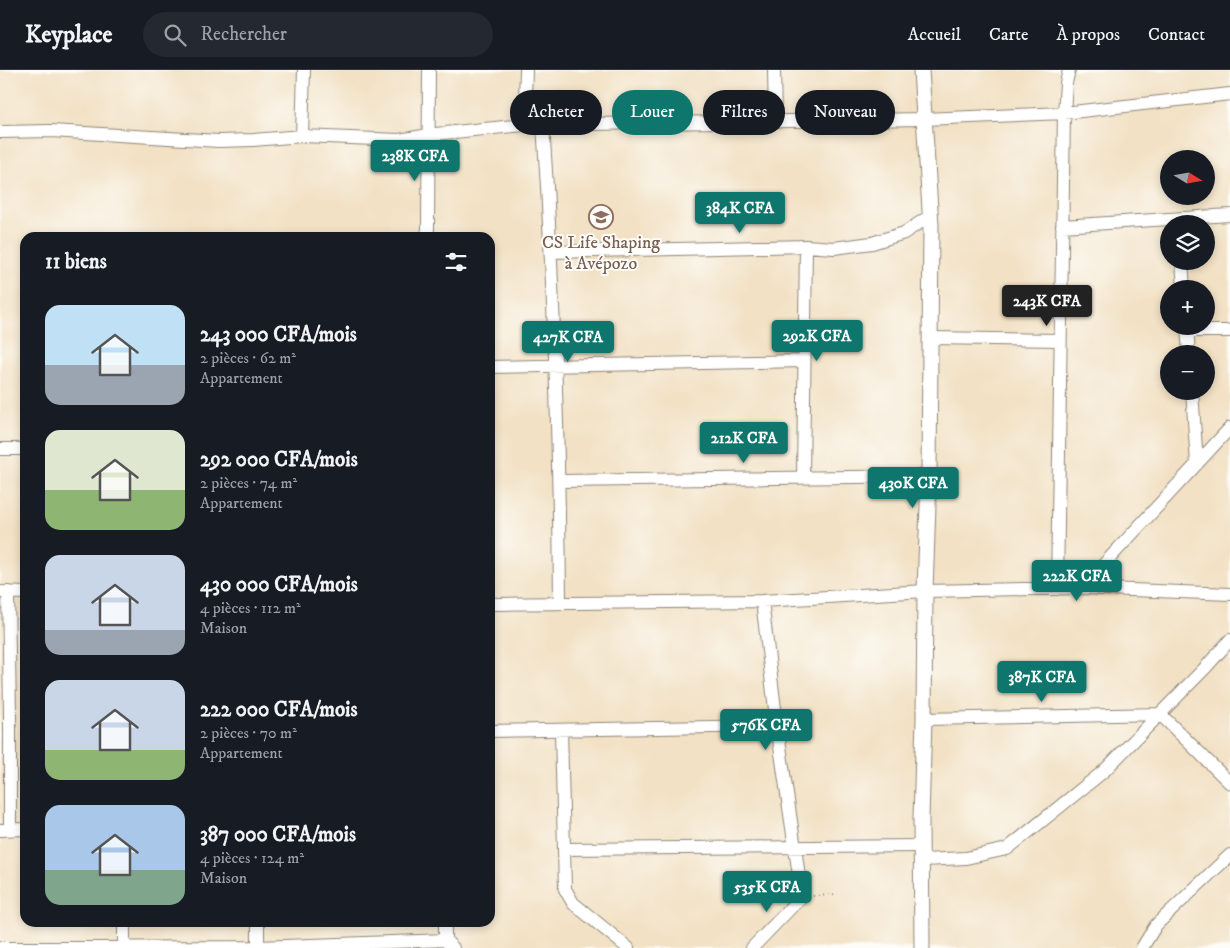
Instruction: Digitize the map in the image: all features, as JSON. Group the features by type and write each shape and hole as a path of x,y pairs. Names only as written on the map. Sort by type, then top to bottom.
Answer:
{"street":[{"path":"302,136 304,70"},
{"path":"427,232 429,70"},
{"path":"525,90 526,70"},
{"path":"774,70 774,90"},
{"path":"921,70 930,216 931,338 925,592 922,948"},
{"path":"1057,589 1064,113 1069,70"},
{"path":"785,120 924,119 1064,113 1230,94"},
{"path":"602,123 703,121"},
{"path":"0,132 51,131 219,141 302,136 399,140 510,126"},
{"path":"544,135 551,252 560,481 560,603"},
{"path":"1215,216 1230,215"},
{"path":"551,252 806,246 834,248 872,243 904,233 930,216"},
{"path":"1062,226 1160,221"},
{"path":"803,477 803,361 806,246"},
{"path":"1215,329 1230,330"},
{"path":"931,338 1060,340"},
{"path":"495,367 803,361"},
{"path":"1193,400 1197,464"},
{"path":"1082,588 1230,428"},
{"path":"0,449 20,449"},
{"path":"560,481 929,476"},
{"path":"495,604 762,601 925,592 1082,588 1230,594"},
{"path":"20,593 4,592 10,712 5,830 20,829"},
{"path":"752,948 802,896 777,726 762,601"},
{"path":"564,850 795,847 922,853 966,858 1007,849 1104,771 1230,640"},
{"path":"924,719 1160,714 1230,783"},
{"path":"495,731 777,726"},
{"path":"561,730 565,889 572,903 628,948"},
{"path":"1142,948 1156,925 1230,855"},
{"path":"124,927 124,948"},
{"path":"258,927 258,947"},
{"path":"2,948 449,944 445,927"}],"path":[{"path":"802,896 838,896"}],"place":[{"name":"CS Life Shaping à Avépozo","path":"601,217"}]}
